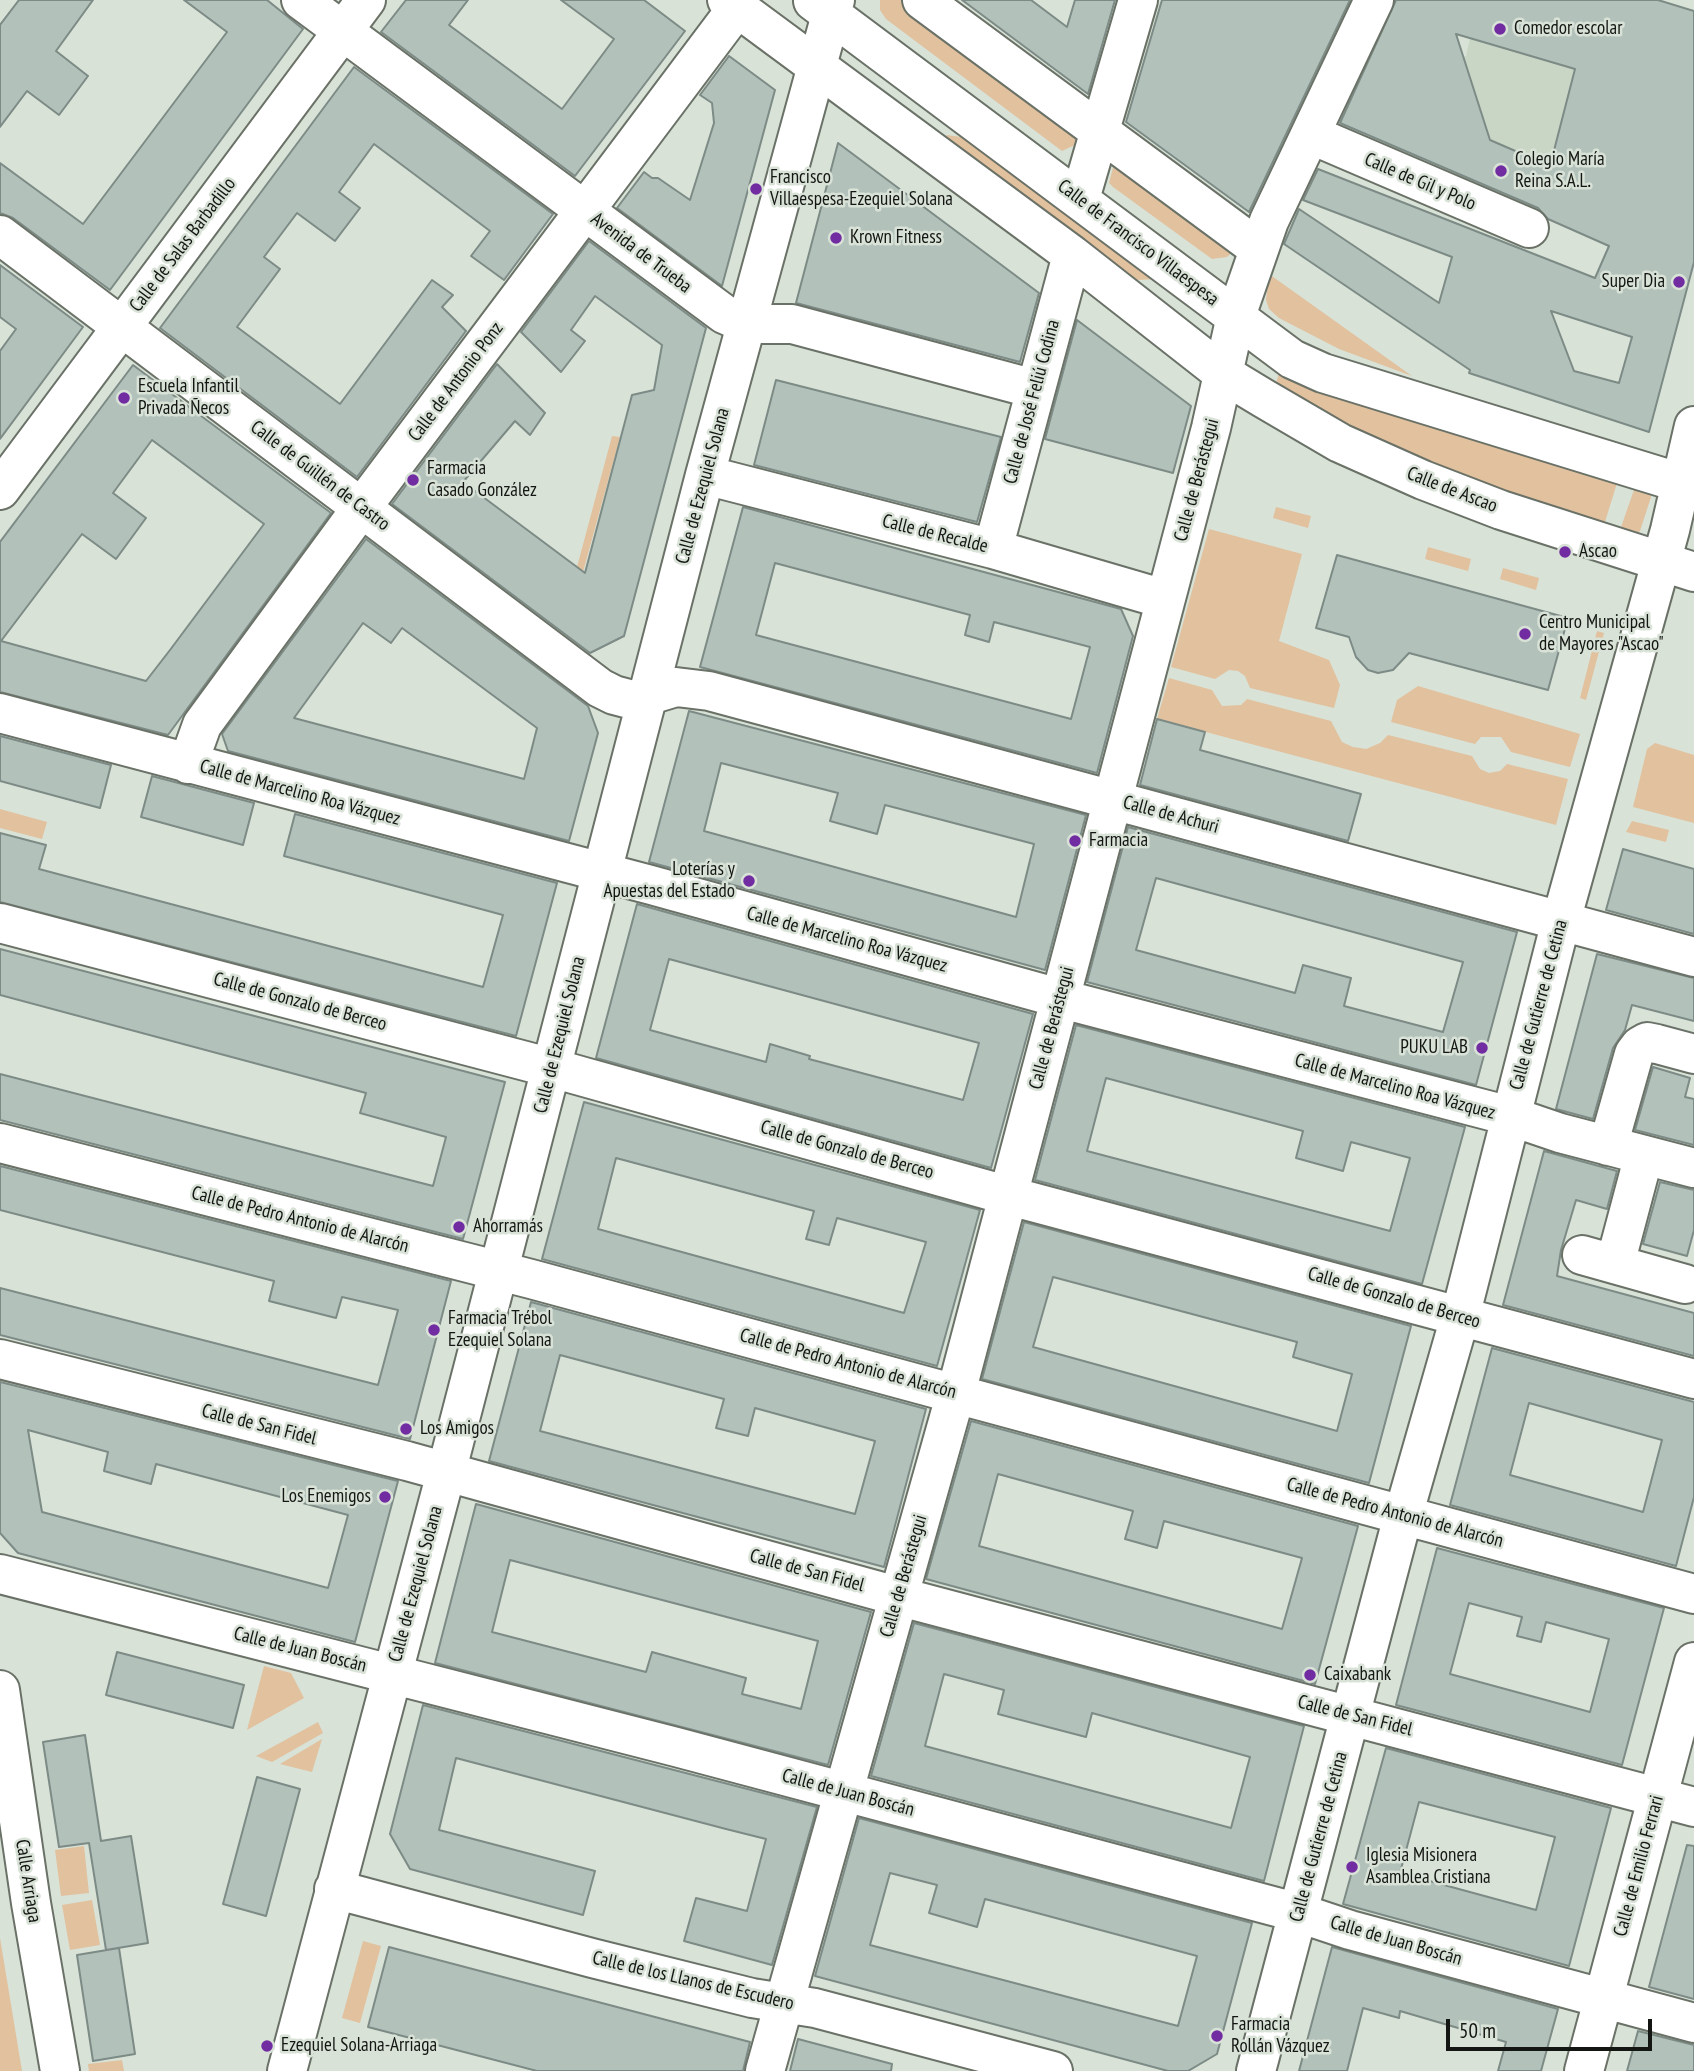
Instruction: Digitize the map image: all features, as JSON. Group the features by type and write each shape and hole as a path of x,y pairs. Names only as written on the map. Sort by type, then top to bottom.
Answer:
{"street":[{"name":"Avenida de Trueba","path":"301,0 701,298 747,324 792,324 1034,389"},
{"name":"Calle de Salas Barbadillo","path":"0,490 366,0"},
{"path":"922,0 1259,249"},
{"path":"1080,200 1138,0"},
{"name":"Calle de Berástegui","path":"765,2071 956,1393 1006,1195 1114,800 1164,599 1225,375 1236,316 1269,221 1374,0"},
{"path":"732,4 1072,255 1225,375"},
{"name":"Calle de Antonio Ponz","path":"188,764 202,725 584,212 732,4"},
{"name":"Calle de Ezequiel Solana","path":"287,2071 446,1473 705,475 803,125 817,65 826,5"},
{"name":"Calle de Francisco Villaespesa","path":"826,5 967,116 1236,316 1223,330 1214,334 1205,333 1156,297 1124,295"},
{"name":"Calle de Francisco Villaespesa","path":"817,65 842,50 855,52 937,115 967,116"},
{"name":"Calle de Gil y Polo","path":"1312,135 1528,228"},
{"name":"Calle de Guillén de Castro","path":"0,235 600,688 633,700 648,698"},
{"name":"Calle de José Feliú Codina","path":"993,549 1072,255"},
{"path":"1236,316 1292,359 1323,373 1688,484"},
{"name":"Calle de Ascao","path":"1225,375 1340,443 1423,480 1677,568"},
{"name":"Calle de Gutierre de Cetina","path":"1256,2071 1403,1516 1460,1317 1561,921 1677,568 1694,426"},
{"name":"Calle de Recalde","path":"705,475 993,549 1164,599"},
{"name":"Calle de Achuri","path":"648,698 677,687 709,691 1694,957"},
{"name":"Calle de Marcelino Roa Vázquez","path":"0,713 601,872 1059,998 1510,1116 1608,1146 1694,1168"},
{"name":"Calle de Gonzalo de Berceo","path":"0,923 552,1068 1006,1195 1400,1298 1460,1317 1694,1379"},
{"path":"1608,1146 1634,1054 1640,1046 1657,1044 1694,1054"},
{"name":"Calle de Pedro Antonio de Alarcón","path":"0,1143 498,1270 1694,1594"},
{"path":"1644,1155 1598,1260 1685,1284"},
{"name":"Calle de San Fidel","path":"0,1359 446,1473 1694,1807"},
{"name":"Calle de Juan Boscán","path":"0,1574 392,1673 844,1792 1299,1913 1350,1930 1694,2023"},
{"name":"Calle de Emilio Ferrari","path":"1584,2071 1694,1662"},
{"name":"Calle Arriaga","path":"0,1690 31,1903 60,2071"},
{"name":"Calle de los Llanos de Escudero","path":"334,1889 592,1958 783,2004 815,2008 1053,2071"}],"shaded area":[{"path":"880,0 904,0 1080,127 1075,145 1062,151 886,19 880,10"},
{"path":"1470,38 1575,69 1537,214 1451,176 1481,111 1463,57 1466,56"},
{"path":"947,135 968,138 1156,279 1137,280 945,138"},
{"path":"1115,160 1233,251 1227,257 1212,259 1113,187 1109,183"},
{"path":"1269,274 1412,376 1339,349 1279,318 1269,309 1266,300"},
{"path":"1281,367 1618,480 1604,525 1475,483 1373,440 1276,383"},
{"path":"612,436 620,437 583,572 577,567"},
{"path":"1636,484 1650,492 1651,497 1640,531 1636,534 1620,530"},
{"path":"1276,507 1311,516 1308,528 1273,518"},
{"path":"1209,529 1302,554 1279,641 1329,660 1340,685 1334,708 1250,688 1245,676 1238,671 1229,670 1215,679 1171,667"},
{"path":"1428,547 1471,559 1468,571 1425,559"},
{"path":"1503,568 1539,578 1536,590 1500,579"},
{"path":"1597,631 1604,633 1586,700 1580,698"},
{"path":"1169,678 1212,690 1222,706 1241,705 1247,699 1331,721 1342,742 1353,747 1366,749 1380,743 1388,735 1472,756 1480,769 1489,773 1500,771 1507,764 1568,779 1556,825 1157,719"},
{"path":"1418,686 1580,734 1570,767 1511,752 1501,737 1481,737 1475,744 1391,722 1397,700"},
{"path":"1655,743 1694,755 1694,823 1633,807 1647,749"},
{"path":"0,809 47,822 42,839 0,828"},
{"path":"1632,821 1669,830 1666,842 1626,832"},
{"path":"264,1666 291,1673 304,1698 247,1730"},
{"path":"318,1722 323,1733 272,1762 256,1756"},
{"path":"322,1739 312,1772 280,1764"},
{"path":"84,1846 89,1893 61,1896 55,1850"},
{"path":"92,1900 100,1945 70,1950 62,1905"},
{"path":"0,1938 22,2071 0,2071"},
{"path":"363,1941 381,1946 360,2023 342,2018"},
{"path":"122,2060 124,2071 89,2071 88,2064"}],"building":[{"path":"19,0 93,0 56,51 88,76 59,115 27,91 0,127 0,25"},
{"path":"184,0 267,0 303,29 110,290 13,218 0,213 0,163 83,224 227,32"},
{"path":"406,0 468,0 449,25 562,109 614,39 561,0 644,0 685,31 575,176 381,32"},
{"path":"962,0 1031,0 1067,27 1075,0 1115,0 1088,94"},
{"path":"1162,0 1350,0 1249,212 1126,122"},
{"path":"1396,0 1658,0 1694,11 1694,262 1649,432 1469,373 1470,370 1284,244 1299,209 1439,303 1452,257 1303,200 1318,169 1595,278 1609,246 1548,219 1538,208 1340,123","holes":["1456,34 1575,69 1550,166 1490,140","1551,311 1632,337 1619,383 1574,371"]},
{"path":"729,56 775,90 722,286 617,208 644,172 652,178 658,178 690,200 714,123 712,103 700,95"},
{"path":"354,67 553,214 504,280 471,256 490,231 374,144 339,192 360,208 335,241 297,213 264,257 280,269 237,327 340,404 432,280 453,295 442,307 466,331 357,477 160,328"},
{"path":"838,143 1039,293 1020,362 796,303"},
{"path":"589,241 706,328 624,636 590,653 392,504 497,364 545,413 530,435 515,421 463,482 585,573 632,395 654,390 662,345 595,296 571,330 585,341 561,372 521,332"},
{"path":"0,265 83,327 0,439 0,351 16,329 0,317"},
{"path":"1077,320 1191,406 1173,473 1045,439"},
{"path":"133,365 331,513 168,735 0,692 0,542","holes":["152,440 264,524 146,681 1,641 82,534 116,559 146,518 113,493"]},
{"path":"776,380 1001,437 977,522 754,465"},
{"path":"743,507 1121,609 1133,636 1097,773 700,667","holes":["775,563 970,615 965,635 989,642 994,622 1090,647 1071,719 756,635"]},
{"path":"366,539 588,706 598,733 569,841 228,751 222,734","holes":["363,623 391,643 402,628 537,728 524,779 294,718"]},
{"path":"1337,555 1568,618 1548,690 1409,653 1393,670 1378,673 1368,670 1356,657 1349,637 1316,628"},
{"path":"689,711 1086,815 1045,970 649,862","holes":["721,763 838,793 830,821 877,834 885,805 1034,844 1016,917 704,831"]},
{"path":"1157,719 1205,732 1200,750 1361,794 1348,841 1140,785"},
{"path":"0,736 111,765 100,808 0,781"},
{"path":"152,776 254,803 243,845 141,817"},
{"path":"295,814 557,883 516,1036 0,902 0,833 46,845 39,869 483,987 503,915 284,856"},
{"path":"1128,827 1517,932 1476,1085 1087,982","holes":["1156,878 1463,962 1443,1032 1344,1006 1351,978 1303,965 1295,993 1136,950"]},
{"path":"1623,849 1694,869 1694,934 1606,910"},
{"path":"637,904 1033,1014 991,1168 596,1058","holes":["669,959 979,1043 963,1100 809,1059 810,1056 770,1044 766,1062 650,1030"]},
{"path":"0,949 505,1082 463,1239 0,1120 0,1074 433,1186 446,1137 360,1113 366,1093 0,995"},
{"path":"1597,954 1694,978 1694,1021 1632,1005 1625,1030 1613,1048 1593,1119 1556,1109"},
{"path":"1076,1025 1465,1127 1422,1284 1035,1180","holes":["1106,1078 1303,1131 1296,1158 1343,1171 1351,1142 1410,1158 1390,1231 1087,1151"]},
{"path":"1653,1067 1690,1078 1685,1097 1694,1099 1694,1145 1635,1130"},
{"path":"584,1102 980,1210 937,1366 542,1259","holes":["616,1158 814,1211 806,1239 829,1245 837,1218 926,1242 904,1313 598,1229"]},
{"path":"1544,1151 1617,1171 1607,1209 1576,1200 1561,1250 1557,1276 1694,1313 1694,1356 1503,1305"},
{"path":"0,1166 451,1281 410,1439 0,1335 0,1288 378,1385 398,1310 342,1297 336,1318 269,1301 274,1281 0,1210"},
{"path":"1660,1182 1694,1190 1694,1230 1687,1256 1643,1244"},
{"path":"1024,1222 1411,1326 1369,1483 982,1379","holes":["1053,1277 1297,1342 1293,1357 1352,1374 1337,1431 1033,1347"]},
{"path":"531,1302 926,1409 884,1567 489,1461","holes":["560,1355 724,1399 716,1428 748,1436 755,1408 875,1441 855,1514 540,1431"]},
{"path":"1492,1348 1694,1402 1694,1497 1676,1566 1450,1505","holes":["1529,1403 1662,1440 1643,1512 1510,1475"]},
{"path":"0,1382 398,1481 355,1642 18,1553 0,1533","holes":["28,1430 108,1452 104,1471 151,1484 156,1464 348,1515 328,1588 42,1512"]},
{"path":"971,1421 1358,1526 1315,1684 926,1579","holes":["998,1474 1133,1511 1125,1539 1157,1548 1164,1521 1302,1558 1282,1629 979,1546"]},
{"path":"476,1504 871,1612 828,1765 435,1663","holes":["510,1560 818,1641 801,1709 742,1694 746,1678 652,1652 646,1672 492,1632"]},
{"path":"1437,1548 1664,1608 1622,1765 1396,1705","holes":["1469,1603 1522,1617 1517,1636 1541,1642 1546,1622 1609,1639 1590,1712 1450,1674"]},
{"path":"914,1623 1304,1726 1264,1881 871,1776","holes":["944,1674 1004,1690 998,1714 1086,1737 1092,1713 1250,1757 1231,1828 925,1746"]},
{"path":"117,1652 244,1685 233,1728 106,1695"},
{"path":"423,1705 817,1807 772,1965 684,1941 696,1898 747,1911 766,1839 456,1758 439,1830 595,1871 583,1915 410,1869 390,1834"},
{"path":"85,1735 101,1841 131,1836 148,1943 106,1950 89,1843 59,1847 43,1742"},
{"path":"1386,1748 1611,1808 1569,1966 1343,1904","holes":["1419,1802 1555,1837 1536,1910 1400,1873"]},
{"path":"257,1777 300,1789 266,1916 223,1904"},
{"path":"859,1818 1252,1923 1217,2054 1188,2071 1168,2071 815,1976","holes":["890,1873 937,1885 929,1913 977,1927 985,1899 1197,1956 1178,2026 870,1945"]},
{"path":"1687,1845 1694,1846 1694,1999 1649,1987"},
{"path":"389,1947 750,2042 743,2071 537,2071 368,2027"},
{"path":"1332,1947 1558,2009 1541,2071 1498,2071 1506,2042 1400,2011 1399,2018 1363,2008 1347,2071 1299,2071"},
{"path":"119,1948 135,2054 93,2061 77,1955"},
{"path":"1638,2031 1694,2045 1694,2071 1627,2071"},
{"path":"798,2039 892,2064 891,2071 790,2071"}],"place":[{"name":"Comedor escolar","path":"1500,29"},
{"name":"Colegio María Reina S.A.L.","path":"1501,171"},
{"name":"Francisco Villaespesa-Ezequiel Solana","path":"756,189"},
{"name":"Krown Fitness","path":"836,238"},
{"name":"Super Dia","path":"1679,282"},
{"name":"Escuela Infantil Privada Ñecos","path":"124,398"},
{"name":"Farmacia Casado González","path":"413,480"},
{"name":"Ascao","path":"1565,552"},
{"name":"Centro Municipal de Mayores \"Ascao\"","path":"1525,634"},
{"name":"Farmacia","path":"1075,841"},
{"name":"Loterías y Apuestas del Estado","path":"749,881"},
{"name":"PUKU LAB","path":"1482,1048"},
{"name":"Ahorramás","path":"459,1227"},
{"name":"Farmacia Trébol Ezequiel Solana","path":"434,1330"},
{"name":"Los Amigos","path":"406,1429"},
{"name":"Los Enemigos","path":"385,1497"},
{"name":"Caixabank","path":"1310,1675"},
{"name":"Iglesia Misionera Asamblea Cristiana","path":"1352,1867"},
{"name":"Farmacia Rollán Vázquez","path":"1217,2036"},
{"name":"Ezequiel Solana-Arriaga","path":"267,2046"}]}
